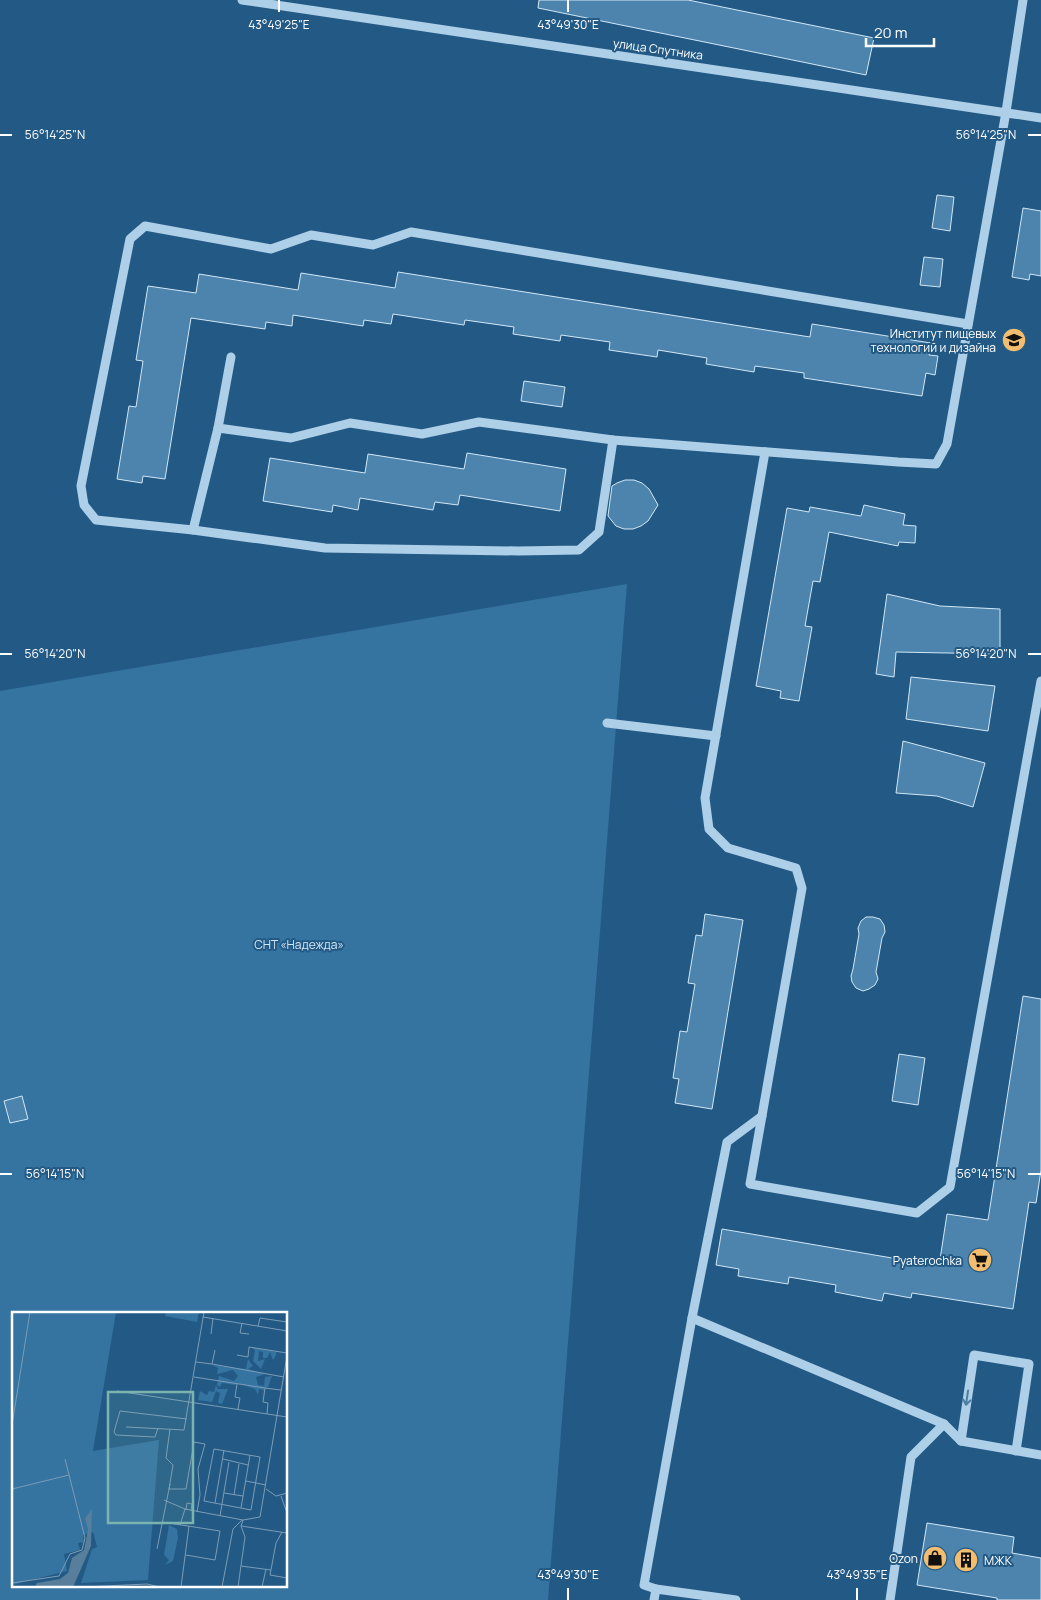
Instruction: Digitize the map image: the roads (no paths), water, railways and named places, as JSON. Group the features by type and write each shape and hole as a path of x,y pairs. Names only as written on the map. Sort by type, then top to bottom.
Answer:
{"street":[{"name":"улица Спутника","path":"242,0 1041,118"},
{"path":"218,428 291,438 350,423 422,434 479,422 613,440 936,464 947,444 1006,112 1023,0"},
{"path":"613,440 599,532 579,550 325,548 193,530 96,520 84,505 81,486 130,239 145,226 271,248 311,235 373,245 411,232 968,324"},
{"path":"193,530 218,428 231,357"},
{"path":"766,452 705,798 709,829 728,848 796,868 802,888 750,1184 917,1213 950,1187 1041,681"},
{"path":"607,723 716,736"},
{"path":"736,1600 656,1589 644,1585 692,1318 727,1142 762,1116"},
{"path":"692,1318 944,1424 961,1441 1041,1455"},
{"path":"961,1441 974,1355 1029,1364 1016,1451"},
{"path":"890,1600 911,1457 944,1424"},
{"path":"654,1600 656,1589"}],"place":[{"name":"Институт пищевых технологий и дизайна","path":"1014,340"},
{"name":"Pyaterochka","path":"980,1260"},
{"name":"Ozon","path":"935,1558"},
{"name":"МЖК","path":"966,1560"}],"park label":[{"name":"СНТ «Надежда»","path":"299,944"}]}
